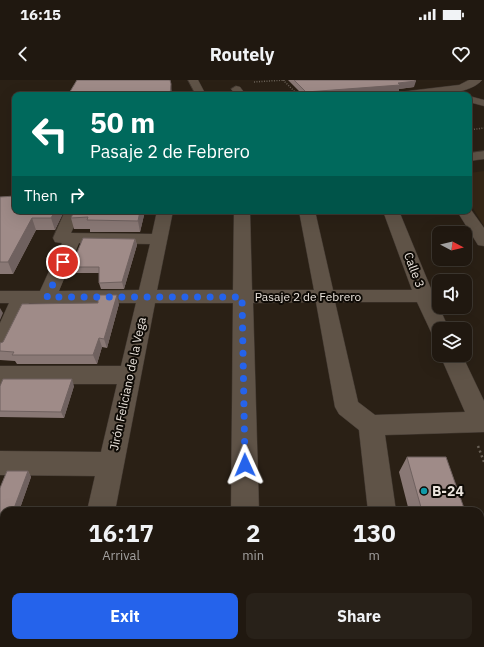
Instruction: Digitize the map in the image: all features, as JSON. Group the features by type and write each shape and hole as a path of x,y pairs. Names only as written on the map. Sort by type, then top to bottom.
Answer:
{"street":[{"path":"193,80 199,92"},
{"path":"431,92 461,88 476,80 484,82"},
{"path":"472,100 484,103"},
{"path":"472,157 484,155"},
{"path":"73,214 61,238 159,239"},
{"name":"Jirón Feliciano de la Vega","path":"102,507 164,214"},
{"path":"242,214 245,507"},
{"path":"309,214 347,407 371,425 483,422 454,362"},
{"name":"Calle 3","path":"392,214 424,296 436,322"},
{"path":"467,214 484,241"},
{"path":"47,297 73,238"},
{"name":"Pasaje 2 de Febrero","path":"0,297 424,296"},
{"path":"0,345 22,297"},
{"path":"0,375 130,374"},
{"path":"371,425 381,507"},
{"path":"0,463 111,464"}],"path":[{"path":"254,83 284,80 295,92"},
{"path":"472,130 484,128"}],"shaded area":[{"path":"484,171 484,226 472,207 472,173"}],"building":[{"path":"77,80 170,80 171,84 170,92 70,92"},
{"path":"294,80 416,81 398,83 400,85 306,92"},
{"path":"12,196 12,214 53,214 51,218 32,218 8,262 0,262 0,197"},
{"path":"73,214 139,214 138,221 87,220 88,217 71,218"},
{"path":"83,238 135,239 122,282 99,283 99,267 71,267"},
{"path":"98,295 117,295 104,339 99,338 93,355 12,355 14,352 0,351 0,343 3,342 22,304 98,303"},
{"path":"3,379 72,379 61,412 0,411 0,386"},
{"path":"407,457 446,457 464,507 421,507"},
{"path":"7,471 28,471 14,507 0,507 0,488"}],"place":[{"name":"B-24","path":"424,491"}],"route":[{"path":"63,262 47,297 242,297 245,465"}]}
